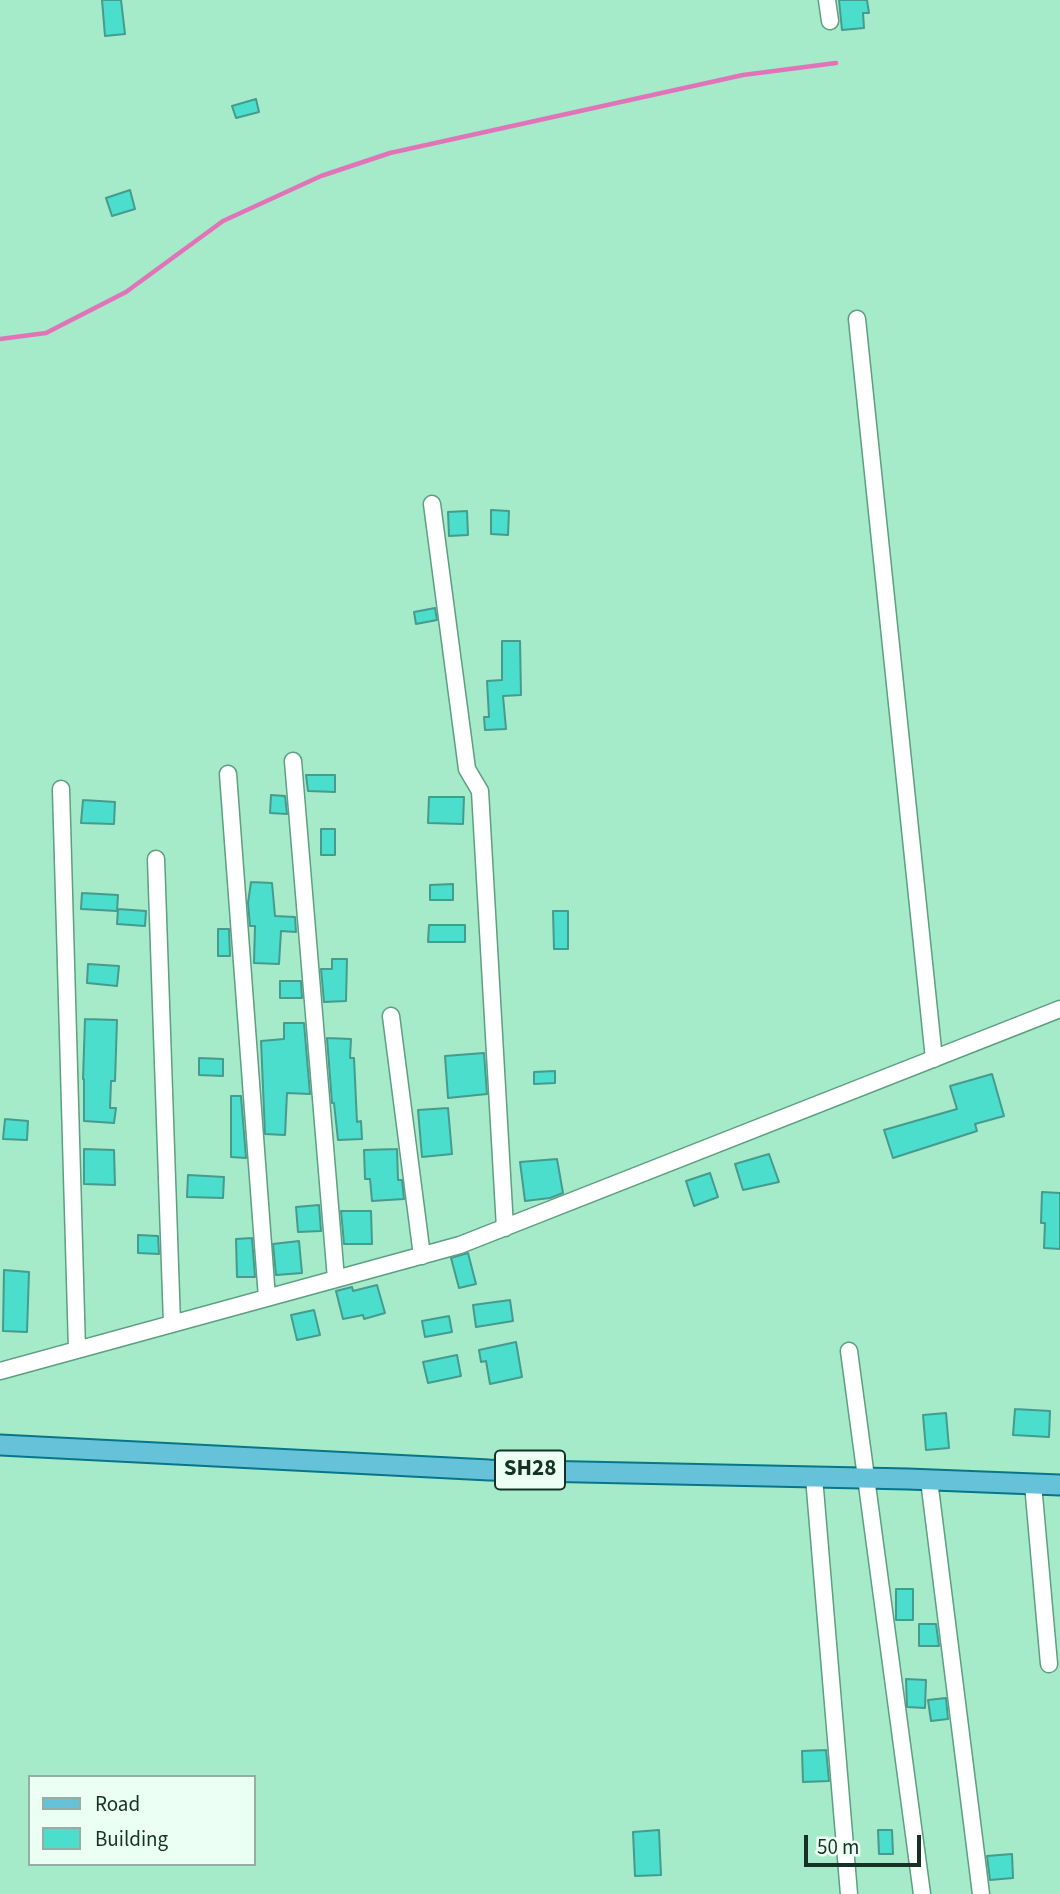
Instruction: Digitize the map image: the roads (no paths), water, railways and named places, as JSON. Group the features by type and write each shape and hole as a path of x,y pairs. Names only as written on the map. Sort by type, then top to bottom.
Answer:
{"main road":[{"name":"SH28","path":"0,1445 489,1469 1060,1485"}],"street":[{"path":"827,0 830,21"},
{"path":"856,319 934,1059"},
{"path":"432,504 467,769 480,791 505,1228"},
{"path":"293,761 336,1279"},
{"path":"228,774 267,1298"},
{"path":"61,789 78,1350"},
{"path":"156,859 172,1324"},
{"path":"0,1371 460,1245 1060,1009"},
{"path":"391,1016 422,1256"},
{"path":"849,1351 922,1894"},
{"path":"814,1477 849,1894"},
{"path":"929,1480 981,1894"},
{"path":"1033,1484 1049,1664"}],"waterway":[{"path":"0,339 46,333 126,292 223,221 321,176 390,153 743,75 836,63"}]}
